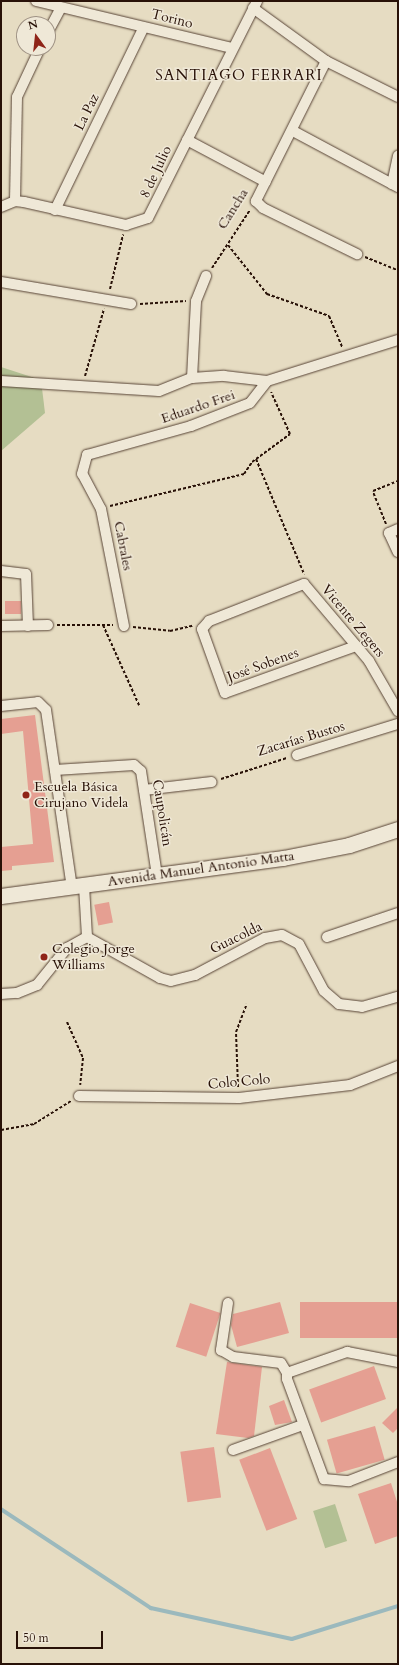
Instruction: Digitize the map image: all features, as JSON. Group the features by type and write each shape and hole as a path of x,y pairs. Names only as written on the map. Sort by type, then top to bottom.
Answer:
{"main road":[{"name":"Avenida Manuel Antonio Matta","path":"1,896 78,887 283,858 349,845 398,829"}],"street":[{"name":"Torino","path":"36,1 68,6 144,27 232,48"},
{"path":"255,5 326,61 398,97"},
{"name":"8 de Julio","path":"15,201 126,224 148,218 232,48 255,5"},
{"path":"56,22 68,6"},
{"name":"La Paz","path":"55,210 144,27"},
{"path":"1,207 15,201 17,97 36,56"},
{"name":"Cancha","path":"256,201 293,131 326,61"},
{"path":"293,131 395,185 398,156"},
{"path":"187,140 266,182"},
{"path":"256,201 263,208 357,254"},
{"path":"192,378 196,301 206,276"},
{"path":"1,282 131,304"},
{"path":"1,381 159,391 192,378 224,376 267,381 346,355 398,340"},
{"name":"Eduardo Frei","path":"87,455 191,426 250,403 267,381"},
{"name":"Cabrales","path":"87,455 82,474 101,509 124,626"},
{"path":"394,531 398,552"},
{"path":"1,571 26,574 28,626"},
{"path":"203,624 304,584"},
{"name":"Vicente Zegers","path":"304,584 356,646 398,710"},
{"name":"José Sobenes","path":"203,624 225,693 356,646"},
{"path":"1,626 48,625"},
{"path":"1,706 38,702 46,710 55,770 87,937 67,948 37,985 17,993 1,994"},
{"name":"Zacarías Bustos","path":"297,755 398,724"},
{"name":"Caupolicán","path":"55,770 134,765 141,771 157,876"},
{"path":"144,790 212,782"},
{"path":"327,937 398,913"},
{"name":"Guacolda","path":"87,937 160,978 171,981 195,975 265,938 282,935 299,944 324,991 338,1004 362,1007 398,997"},
{"name":"Colo Colo","path":"79,1096 239,1098 350,1085 398,1066"},
{"path":"228,1303 221,1350 234,1357 280,1363 287,1373 303,1425 321,1473 329,1482 348,1482 398,1462"},
{"path":"287,1373 348,1352 398,1362"},
{"path":"233,1450 303,1425"}],"path":[{"name":"Cancha","path":"206,276 256,201"},
{"path":"228,245 267,294 329,316 346,355"},
{"path":"357,254 398,270"},
{"path":"131,304 196,301"},
{"path":"101,509 142,496 233,479 244,474 256,459 290,434 267,381"},
{"name":"Vicente Zegers","path":"256,459 304,573 304,584"},
{"path":"394,531 373,491 398,481"},
{"path":"48,625 124,626 170,631 203,624"},
{"path":"103,625 139,705"},
{"name":"Zacarías Bustos","path":"212,782 297,755"},
{"path":"239,1098 236,1032 247,1004"},
{"path":"1,1130 34,1124 79,1096 83,1058 67,1022"}],"green space":[{"path":"1,367 41,380 45,413 1,451"},
{"path":"335,1504 347,1541 325,1548 313,1511"}],"building":[{"path":"5,601 21,601 21,614 5,614"},
{"path":"35,715 54,862 12,866 12,870 1,871 1,847 33,844 23,731 1,734 1,719"},
{"path":"109,902 113,923 98,925 94,905"},
{"path":"280,1302 289,1333 237,1347 231,1325 233,1314"},
{"path":"300,1302 398,1302 398,1338 300,1338"},
{"path":"190,1303 220,1313 206,1357 176,1347"},
{"path":"227,1362 262,1367 254,1436 248,1438 216,1434"},
{"path":"374,1366 386,1399 321,1422 309,1390"},
{"path":"284,1400 292,1422 275,1425 269,1406"},
{"path":"398,1407 398,1428 393,1433 382,1423"},
{"path":"375,1426 385,1460 337,1473 327,1440"},
{"path":"214,1447 221,1498 187,1502 180,1452"},
{"path":"270,1448 297,1519 266,1531 239,1460"},
{"path":"391,1483 398,1505 398,1536 375,1544 358,1494"}],"waterway":[{"path":"1,1509 151,1608 292,1639 398,1606"}],"place":[{"name":"Escuela Básica Cirujano Videla","path":"26,795"},
{"name":"Colegio Jorge Williams","path":"44,957"}],"district":[{"name":"SANTIAGO FERRARI","path":"239,76"}]}
